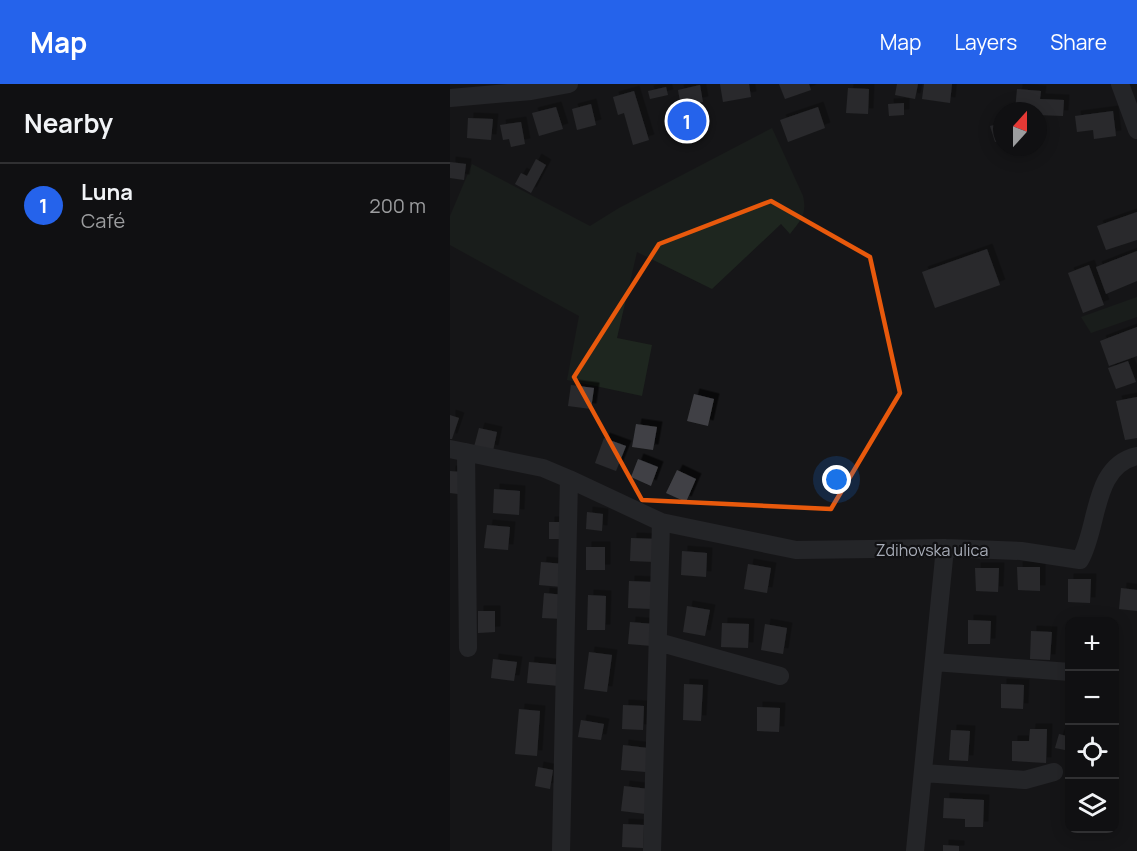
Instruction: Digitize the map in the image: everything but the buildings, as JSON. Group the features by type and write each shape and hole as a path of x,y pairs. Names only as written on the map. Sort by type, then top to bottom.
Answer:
{"street":[{"path":"450,98 531,91 569,84"},
{"path":"1120,84 1137,130"},
{"name":"Zdihovska ulica","path":"468,648 458,450 543,468 661,522 796,550 945,548 1021,551 1080,560 1110,473 1126,459 1137,456"},
{"path":"561,851 569,479"},
{"path":"652,851 661,522"},
{"path":"915,851 945,548"},
{"path":"658,642 780,676"},
{"path":"934,662 1065,672"},
{"path":"923,773 1025,780 1054,772"}],"highlighted area":[{"path":"771,201 870,257 900,393 831,509 642,500 574,377 659,244"}],"shaded area":[{"path":"772,128 803,196 802,216 790,234 781,224 712,289 637,252 617,338 652,345 642,396 567,380 579,316 450,245 450,216 472,164 590,226 619,208"},
{"path":"1137,297 1137,317 1091,333 1081,317"}],"place":[{"name":"Luna","path":"687,121"}]}
